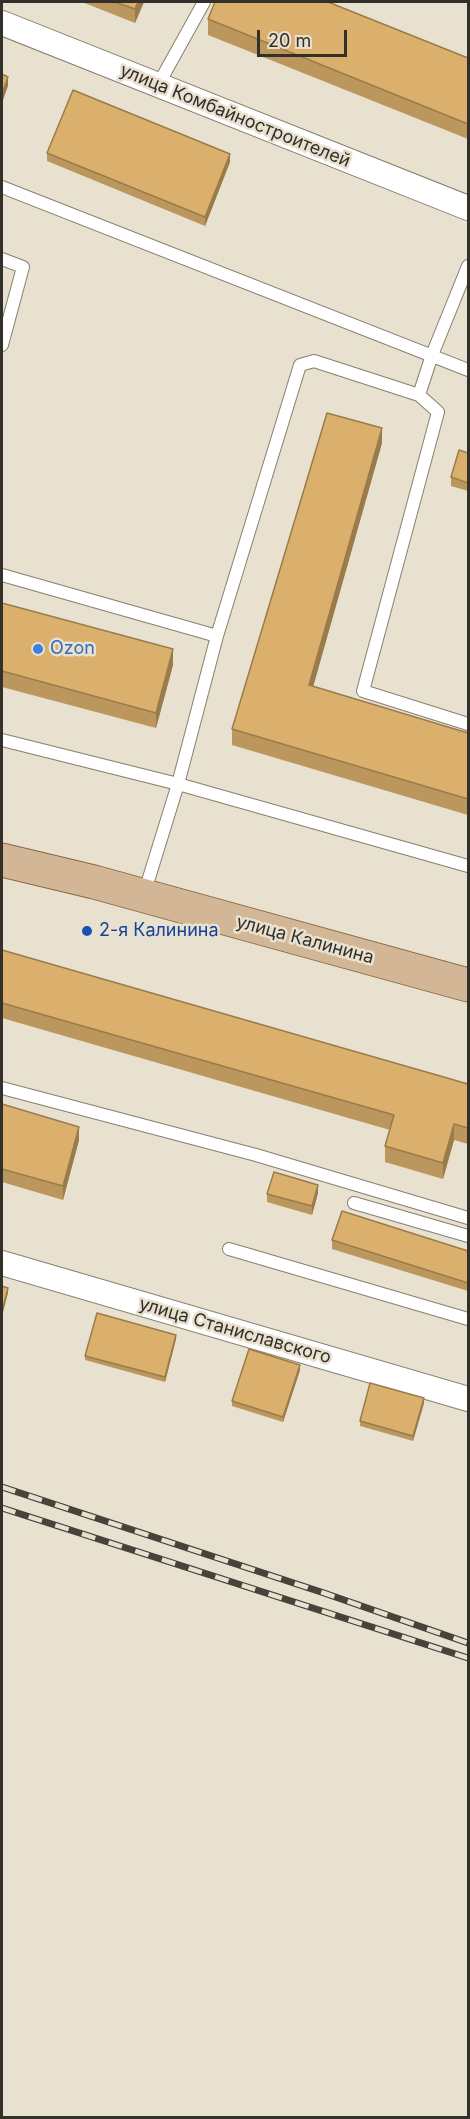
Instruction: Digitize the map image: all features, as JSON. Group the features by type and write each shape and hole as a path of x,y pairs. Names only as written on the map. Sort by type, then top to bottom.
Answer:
{"main road":[{"name":"улица Калинина","path":"2,860 144,895 468,985"}],"street":[{"name":"улица Комбайностроителей","path":"2,23 468,208"},
{"name":"улица Станиславского","path":"2,1263 468,1399"}],"lane":[{"path":"158,85 204,2"},
{"path":"2,187 468,370"},
{"path":"2,259 23,267 2,345"},
{"path":"419,395 432,355 468,266"},
{"path":"144,895 178,784 217,636 300,365 314,362 419,395 438,412 363,691 468,724"},
{"path":"2,575 217,636"},
{"path":"2,740 178,784 468,866"},
{"path":"2,1088 256,1155 468,1218"},
{"path":"354,1203 468,1236"},
{"path":"229,1250 468,1318"}],"building":[{"path":"115,2 138,2 135,9"},
{"path":"215,2 328,2 468,58 468,124 208,19"},
{"path":"2,74 8,77 2,94"},
{"path":"73,90 230,154 205,217 47,153"},
{"path":"327,413 382,428 309,685 468,733 468,799 232,729"},
{"path":"459,450 468,453 468,483 451,477"},
{"path":"2,603 173,649 156,713 2,671"},
{"path":"2,950 468,1084 468,1128 454,1124 443,1163 385,1146 394,1115 2,1003"},
{"path":"2,1104 79,1127 63,1186 2,1169"},
{"path":"274,1172 318,1185 312,1206 267,1194"},
{"path":"342,1211 468,1251 468,1283 332,1240"},
{"path":"2,1286 8,1288 2,1312"},
{"path":"97,1313 176,1335 165,1377 85,1356"},
{"path":"249,1349 300,1365 283,1417 232,1401"},
{"path":"370,1383 424,1398 413,1436 360,1421"}],"railway":[{"path":"2,1487 468,1643"},
{"path":"2,1508 468,1658"}],"place":[{"name":"Ozon","path":"38,649"},
{"name":"2-я Калинина","path":"87,931"}]}
